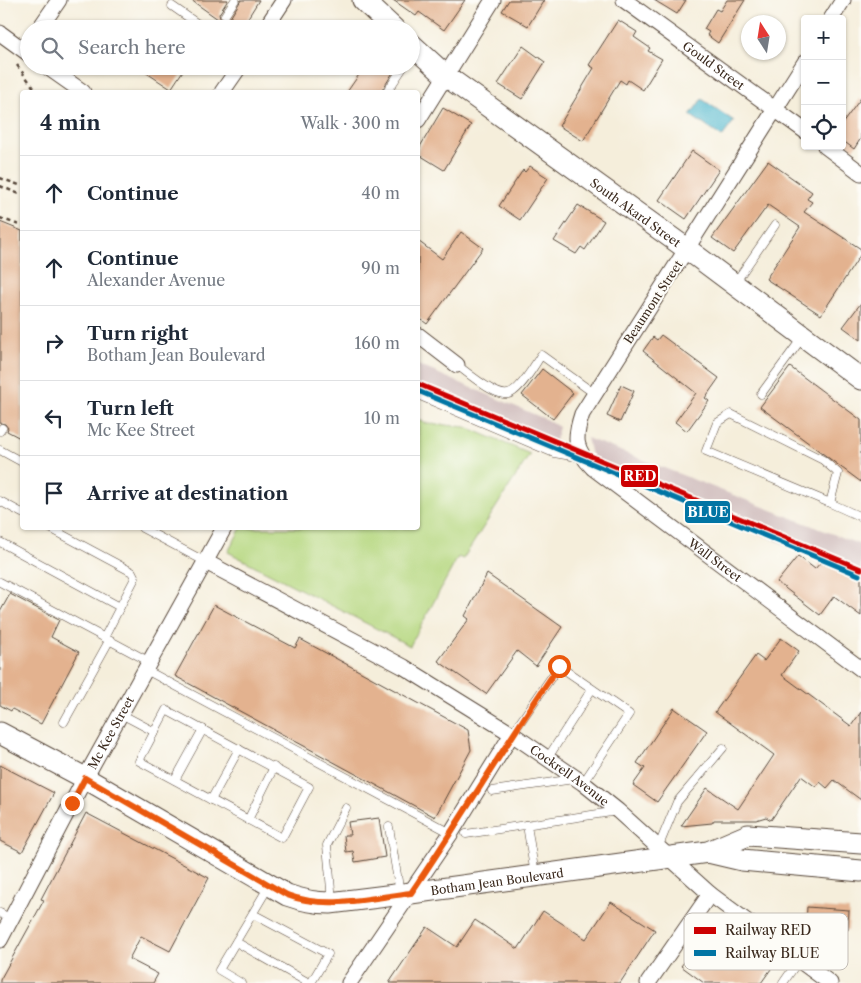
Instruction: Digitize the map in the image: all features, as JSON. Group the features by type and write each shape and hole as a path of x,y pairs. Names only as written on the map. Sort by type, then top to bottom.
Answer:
{"main road":[{"path":"363,0 384,20"},
{"name":"South Akard Street","path":"420,55 446,76 687,249 861,379"},
{"name":"Botham Jean Boulevard","path":"0,733 85,778 287,895 317,903 332,903 406,894 535,875 662,852 708,852 742,860 861,871"},
{"name":"Botham Jean Boulevard","path":"708,852 748,835 861,843"}],"street":[{"path":"45,20 59,0"},
{"path":"271,20 284,0"},
{"path":"420,117 493,0"},
{"name":"Gould Street","path":"624,0 801,128"},
{"path":"834,15 843,0"},
{"path":"0,33 20,45"},
{"name":"Beaumont Street","path":"580,451 576,431 582,414 801,69"},
{"path":"59,75 80,90"},
{"path":"223,90 234,75"},
{"path":"830,150 861,173"},
{"path":"420,337 457,365"},
{"name":"Wall Street","path":"580,451 593,468 861,669"},
{"name":"Mc Kee Street","path":"0,940 5,916 85,778 223,530"},
{"name":"Cockrell Avenue","path":"206,562 404,667 512,734 580,781 618,811 710,894 736,913"},
{"path":"349,983 406,894 459,834 512,734"},
{"path":"697,913 710,894"},
{"path":"648,983 684,931"},
{"name":"Cockrell Avenue","path":"812,970 830,983"}],"lane":[{"path":"225,15 235,0"},
{"path":"172,6 192,20"},
{"path":"388,90 398,75"},
{"path":"734,284 775,226"},
{"path":"761,394 803,337"},
{"path":"457,365 490,389 501,394 508,394 518,388 542,356 595,394"},
{"path":"420,395 554,453 580,451"},
{"path":"830,503 838,473 823,460 731,414 717,423 706,451 830,503 860,515"},
{"path":"0,450 20,461"},
{"path":"0,501 20,512"},
{"path":"54,530 132,572 135,578 64,722"},
{"path":"146,530 206,562"},
{"path":"0,542 120,607"},
{"path":"0,582 106,639 148,666 459,834 618,811"},
{"path":"492,791 580,781 629,714 559,666 512,734"},
{"path":"547,759 592,689"},
{"path":"166,710 203,729 309,786 282,838 139,761 166,710"},
{"path":"121,714 155,732"},
{"path":"174,780 203,729"},
{"path":"662,852 677,802 723,748"},
{"path":"211,800 239,749"},
{"path":"248,820 274,767"},
{"path":"332,903 327,845 346,808"},
{"path":"527,825 535,875"},
{"path":"389,827 406,894"},
{"path":"241,983 219,970 270,884"},
{"path":"236,942 310,983 328,954 253,914"},
{"path":"783,983 792,970"}],"path":[{"path":"16,64 20,69"},
{"path":"24,75 36,90"},
{"path":"0,178 20,185"},
{"path":"0,186 20,194"},
{"path":"0,218 20,225"}],"shaded area":[{"path":"420,366 545,419 559,427 553,449 420,392"},
{"path":"587,438 861,545 861,576 593,465"}],"green space":[{"path":"420,420 425,423 466,427 530,454 463,559 458,557 410,646 228,552 240,530 420,530"}],"water":[{"path":"702,99 734,121 722,137 690,115"}],"building":[{"path":"191,0 228,0 219,14 220,18 223,20 219,20"},
{"path":"241,0 259,0 247,20 227,20 230,18"},
{"path":"393,0 465,0 444,30 419,12 416,16"},
{"path":"509,0 544,0 528,26 502,11"},
{"path":"654,0 686,0 677,14"},
{"path":"727,0 745,0 718,43 707,35 709,32 704,29 716,9 720,11"},
{"path":"618,20 637,32 634,37 650,48 648,51 662,59 643,90 628,80 626,84 620,80 583,141 559,126 594,68 589,65"},
{"path":"523,46 545,62 522,99 498,84"},
{"path":"150,75 180,75 171,89"},
{"path":"359,75 391,75 382,90 348,90"},
{"path":"861,98 861,138 854,149 846,143 846,119"},
{"path":"443,108 471,125 444,170 420,155 420,147"},
{"path":"692,151 719,170 686,219 659,200"},
{"path":"768,161 812,192 807,199 812,202 804,212 861,249 861,254 821,315 766,279 800,227 768,205 733,253 712,238"},
{"path":"530,166 548,178 520,220 499,206 523,170 525,172"},
{"path":"578,205 604,221 585,250 581,247 576,254 554,241"},
{"path":"0,222 20,230 20,438 7,431 8,428 5,424 0,423"},
{"path":"461,232 483,248 427,324 420,319 420,242 442,259"},
{"path":"861,303 861,340 843,327"},
{"path":"661,335 719,378 705,398 709,401 687,431 675,422 696,393 643,351 653,337 657,340"},
{"path":"790,367 861,420 861,482 760,407"},
{"path":"542,369 573,393 553,419 522,395"},
{"path":"621,385 634,391 620,422 607,416"},
{"path":"798,556 815,569 820,563 861,579 861,616 834,596 820,615 777,582"},
{"path":"487,574 562,627 536,666 517,651 486,694 438,661 469,619 465,616"},
{"path":"10,594 59,620 51,637 79,652 41,724 0,705 0,612"},
{"path":"214,605 295,648 300,639 468,730 471,750 435,817 175,676"},
{"path":"781,638 799,651 782,675 851,726 861,712 861,800 834,780 827,788 820,782 816,787 801,776 771,820 766,817 756,820 714,820 712,823 681,826 707,788 738,809 774,755 715,712 756,655 764,661"},
{"path":"674,708 707,731 657,802 633,785 645,768 637,763"},
{"path":"0,765 54,793 22,852 0,841"},
{"path":"86,813 209,878 170,951 141,936 129,959 158,974 153,983 0,983 44,900 41,899"},
{"path":"379,818 385,857 355,862 353,851 346,852 344,835 350,835 348,822"},
{"path":"611,902 655,930 620,983 389,983 427,927 457,947 475,920 518,949 543,911 586,939"},
{"path":"807,907 849,910 848,930 848,913 807,913"},
{"path":"686,970 770,970 761,983 704,983"}],"rail line":[{"name":"RED","path":"420,385 861,569"},
{"name":"BLUE","path":"420,392 859,575"}],"route":[{"path":"72,803 85,778 287,895 301,900 330,903 411,893 452,833 512,734 559,666"}]}
